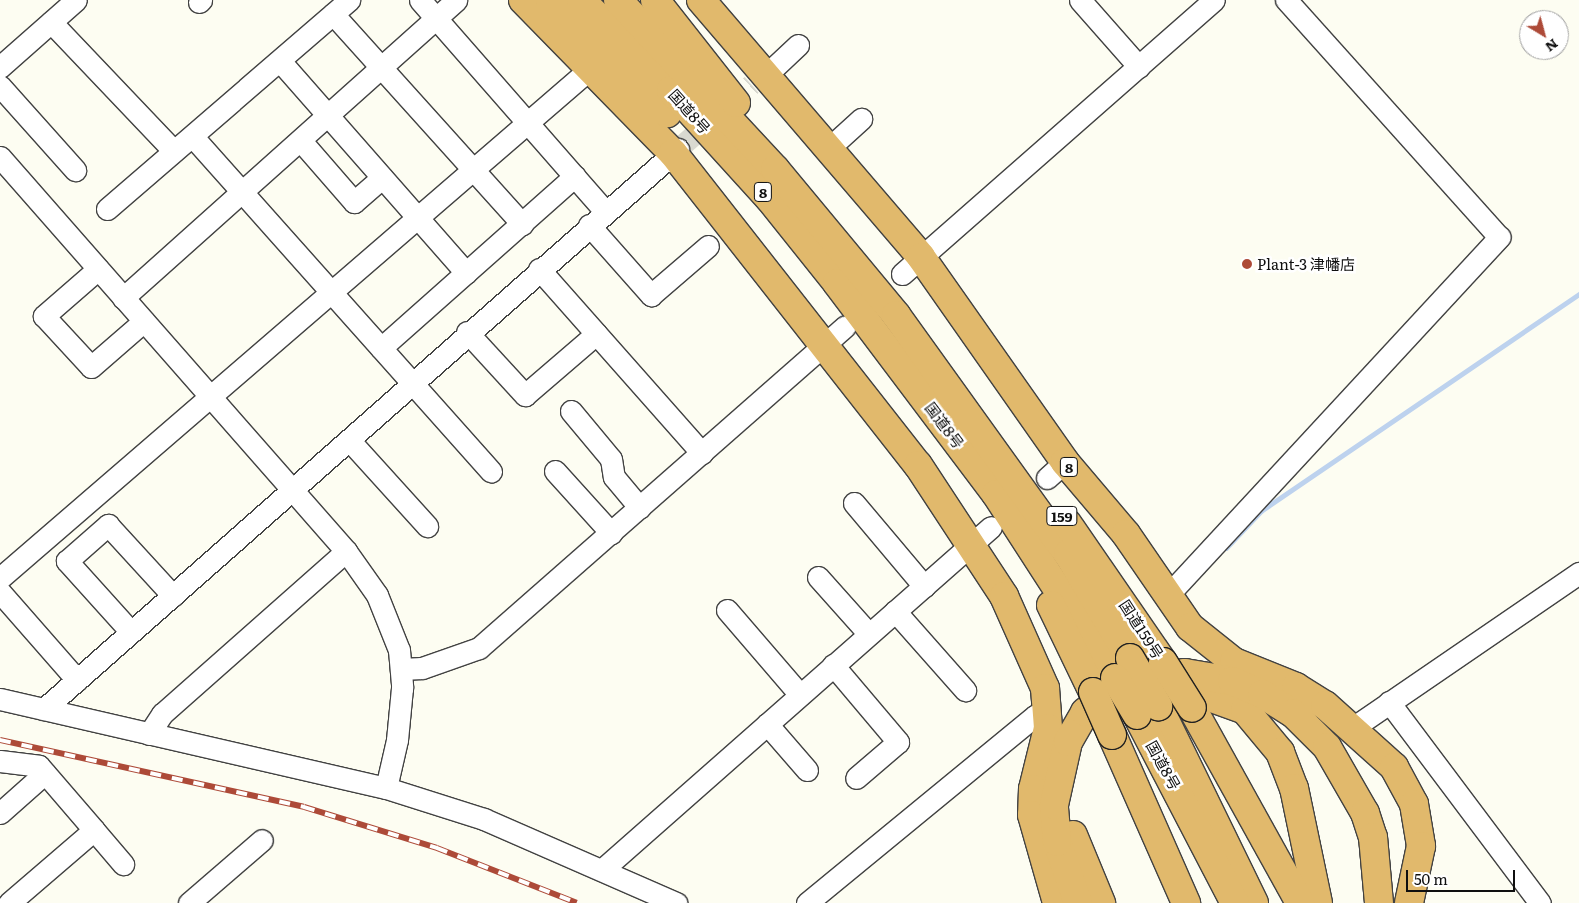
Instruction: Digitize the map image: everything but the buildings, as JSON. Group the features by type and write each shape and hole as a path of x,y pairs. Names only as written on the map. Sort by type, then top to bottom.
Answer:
{"highway":[{"path":"523,0 675,151 825,346 982,535 1037,662 1048,717 1032,815 1057,903"},
{"name":"8","path":"550,0 658,104 874,330"},
{"name":"国道8号","path":"582,0 770,199 874,330 926,400 937,426 1034,574 1112,676 1148,711 1254,903"},
{"name":"国道8号","path":"618,0 775,169 896,315 948,382 1068,554 1112,676"},
{"name":"8","path":"655,0 854,246 896,315"},
{"name":"8","path":"701,0 760,77 828,149 1056,470 1106,508 1168,595 1213,649 1296,686 1354,728 1394,767 1414,804 1421,846 1411,902"},
{"name":"国道159号","path":"948,382 970,394 1104,571 1192,708 1300,903"},
{"path":"1078,903 1057,842 1054,804 1068,742 1085,712 1108,694 1131,682 1185,673 1232,681 1262,694 1293,713 1327,747 1365,813 1373,837 1379,898"},
{"path":"1112,676 1112,735 1182,897"},
{"path":"1101,903 1078,856 1068,814 1072,779 1093,731 1117,707 1164,689 1196,690 1224,699 1245,710 1266,731 1294,788 1318,903"},
{"name":"国道8号","path":"1148,711 1235,903"}],"street":[{"path":"0,67 76,0"},
{"path":"107,209 174,151 194,137 349,0"},
{"path":"420,0 529,122 605,211"},
{"path":"123,298 301,141 456,0"},
{"path":"1080,0 1139,67"},
{"path":"911,266 1214,0"},
{"path":"1168,595 1498,238 1286,0"},
{"path":"333,14 522,224"},
{"path":"51,22 174,151"},
{"path":"760,77 798,45"},
{"path":"280,61 466,273"},
{"path":"0,578 592,67"},
{"path":"0,86 75,170"},
{"path":"828,149 861,119"},
{"path":"194,137 491,471"},
{"path":"301,141 354,202 382,178"},
{"path":"44,709 406,392 411,381 675,151"},
{"path":"0,157 346,551 384,609 399,650 401,669 401,715 386,788"},
{"path":"381,348 575,176"},
{"path":"589,225 652,294 708,246"},
{"path":"98,269 44,316 91,367 144,321"},
{"path":"539,269 702,453"},
{"path":"401,669 422,668 475,651 825,346 845,326"},
{"path":"467,332 526,396 596,334"},
{"path":"570,411 612,459 614,477 640,508"},
{"path":"350,441 426,526"},
{"path":"555,471 611,533"},
{"path":"854,503 924,586"},
{"path":"131,632 67,561 108,525 173,596"},
{"path":"603,869 982,535"},
{"path":"149,734 162,714 346,551"},
{"path":"1354,728 1389,702 1579,573"},
{"path":"818,577 869,634"},
{"path":"0,592 77,680"},
{"path":"727,610 800,695"},
{"path":"895,611 965,690"},
{"path":"833,665 898,742 856,778"},
{"path":"0,699 386,788 484,819 603,869 676,903"},
{"path":"1389,702 1540,903"},
{"path":"808,903 1035,716 1048,717"},
{"path":"767,724 806,770"},
{"path":"0,761 39,766 123,864"},
{"path":"0,813 46,773"},
{"path":"9,903 94,830"},
{"path":"189,903 262,840"}],"waterway":[{"path":"1226,548 1261,511 1579,294"}],"tunnel":[{"path":"678,149 752,84"}],"railway":[{"path":"0,740 304,807 437,848 577,903"}],"place":[{"name":"Plant-3 津幡店","path":"1247,264"}]}
